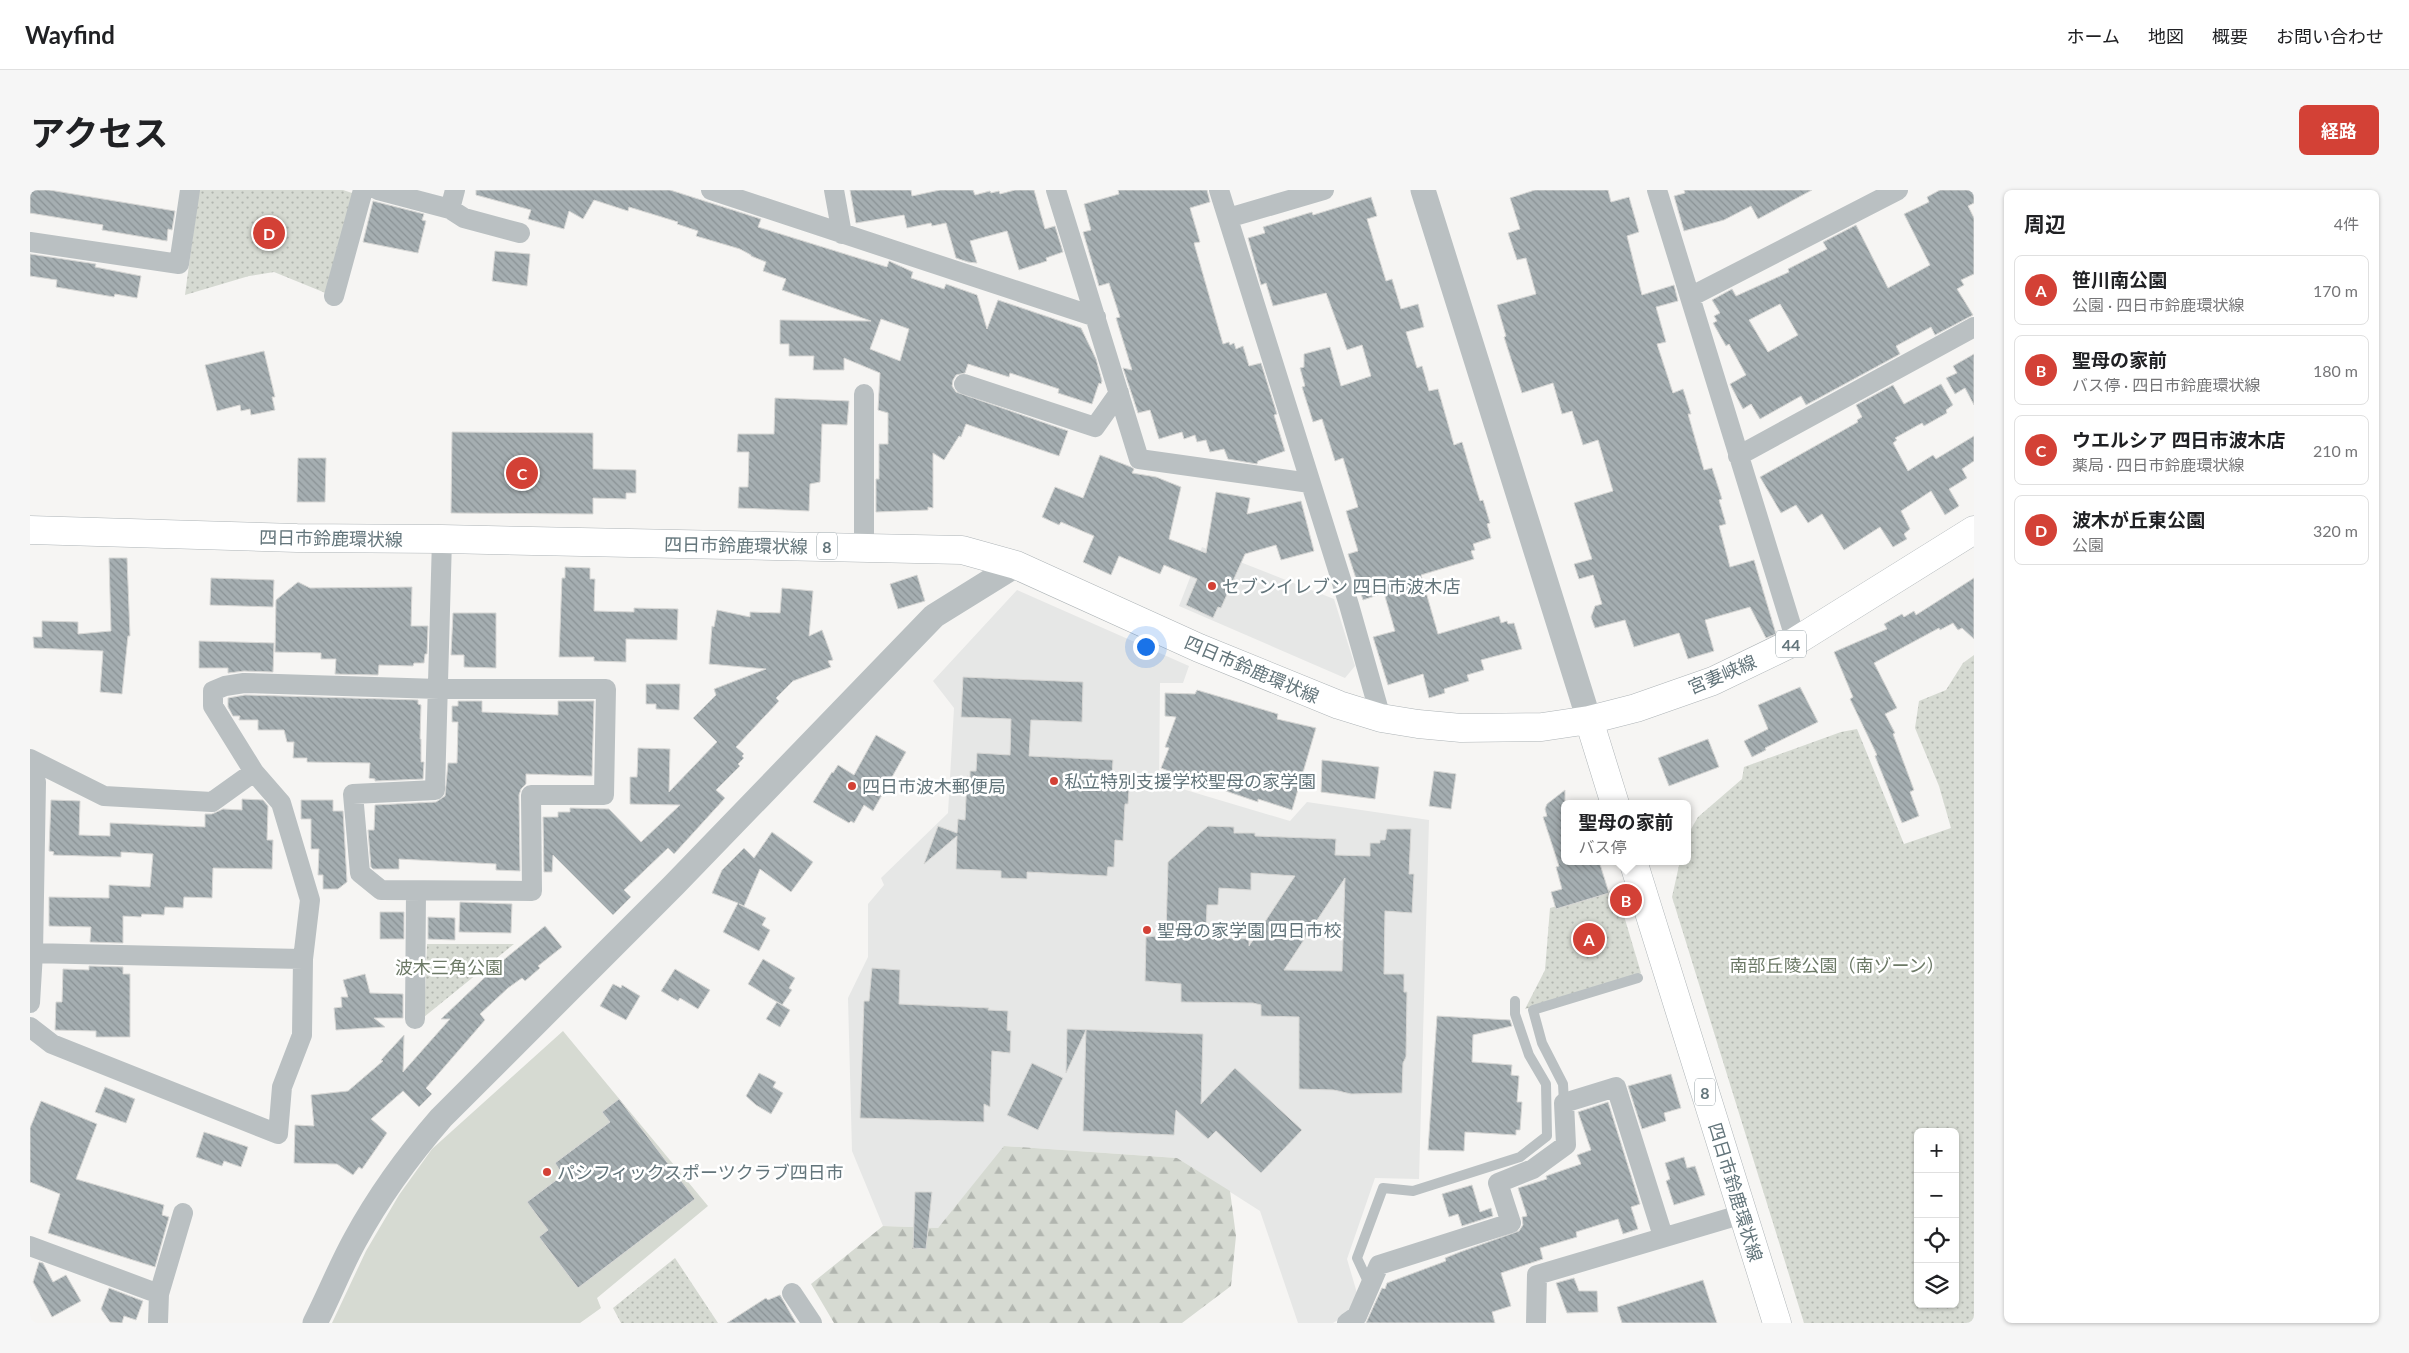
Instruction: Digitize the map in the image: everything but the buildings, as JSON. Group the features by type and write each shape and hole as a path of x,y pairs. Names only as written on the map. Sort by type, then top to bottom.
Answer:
{"main road":[{"name":"四日市鈴鹿環状線","path":"30,530 298,538 864,546 962,550 1016,565 1199,648 1339,705 1381,718 1461,728 1542,727 1589,720"},
{"name":"宮妻峡線","path":"1589,720 1636,708 1713,681 1796,641 1974,530"},
{"path":"1589,720 1614,800"},
{"name":"四日市鈴鹿環状線","path":"1634,865 1777,1323"}],"street":[{"path":"30,242 179,264 190,190"},
{"path":"334,296 363,190"},
{"path":"378,190 450,209 464,218 520,233"},
{"path":"450,209 455,190"},
{"path":"711,190 1096,317"},
{"path":"834,190 842,234"},
{"path":"1056,190 1139,459 1310,483"},
{"path":"1220,190 1381,718"},
{"path":"1228,218 1324,190"},
{"path":"1423,190 1589,720"},
{"path":"1657,190 1796,641"},
{"path":"1690,297 1898,190"},
{"path":"1738,456 1974,327"},
{"path":"964,384 1095,428 1119,393"},
{"path":"864,394 864,546"},
{"path":"30,1027 52,1044 278,1134 282,1087 302,1035 303,960 310,900 281,802 254,772 213,706 213,691 226,686 244,683 439,689 606,689 604,795 531,795 532,891 381,890 360,873 353,794 435,790 439,689 442,539"},
{"path":"315,1323 354,1241 378,1201 412,1152 441,1118 674,885 934,616 1016,565"},
{"path":"30,759 104,796 212,802 254,772"},
{"path":"30,768 36,782 33,815 30,1003"},
{"path":"415,1019 416,891"},
{"path":"32,953 303,960"},
{"path":"1347,1323 1358,1316 1379,1265 1511,1223 1498,1183 1533,1169 1566,1146 1564,1103 1616,1087 1663,1236"},
{"path":"158,1323 159,1294 183,1213"},
{"path":"1532,1321 1537,1275 1742,1214"},
{"path":"30,1246 159,1294"},
{"path":"792,1293 812,1323"}],"lane":[{"path":"1564,1103 1563,1084 1542,1044 1533,1010 1638,978"},
{"path":"1370,1286 1358,1258 1383,1188 1413,1191 1520,1157 1547,1136 1546,1084 1529,1055 1515,1014 1515,1001"}],"shaded area":[{"path":"1202,547 1334,599 1355,666 1345,678 1179,606"},
{"name":"聖母の家学園 四日市校","path":"1017,590 1189,666 1183,683 1160,683 1159,782 1290,821 1307,802 1429,820 1419,1179 1375,1178 1347,1259 1357,1293 1351,1312 1333,1323 1298,1323 1260,1211 1177,1158 1005,1146 938,1228 883,1226 852,1151 848,998 868,957 868,904 884,885 881,878 948,813 954,708 933,681"}],"green space":[{"path":"199,190 343,190 355,194 328,294 274,272 249,276 185,295"},
{"name":"南部丘陵公園（南ゾーン）","path":"1974,655 1974,1323 1804,1323 1672,897 1679,865 1691,865 1691,829 1698,817 1742,779 1744,767 1841,732 1857,729 1904,844 1951,828 1939,786 1915,728 1919,701 1946,690 1963,663"},
{"path":"1616,889 1641,973 1525,1009 1545,970 1550,908"},
{"name":"波木三角公園","path":"427,944 514,944 424,1017"},
{"name":"パシフィックスポーツクラブ四日市","path":"563,1031 708,1206 597,1298 601,1308 580,1323 332,1323 366,1251 399,1195 432,1149"},
{"path":"1004,1146 1177,1158 1230,1191 1236,1236 1231,1286 1182,1323 834,1323 811,1284 883,1226 938,1228"},
{"path":"675,1258 718,1323 621,1323 613,1308"}],"place":[{"name":"波木が丘東公園","path":"269,233"},
{"name":"ウエルシア 四日市波木店","path":"522,473"},
{"name":"セブンイレブン 四日市波木店","path":"1212,586"},
{"name":"私立特別支援学校聖母の家学園","path":"1054,781"},
{"name":"四日市波木郵便局","path":"852,786"},
{"name":"聖母の家前","path":"1626,900"},
{"name":"聖母の家学園 四日市校","path":"1147,930"},
{"name":"笹川南公園","path":"1589,939"},
{"name":"パシフィックスポーツクラブ四日市","path":"547,1172"}]}
